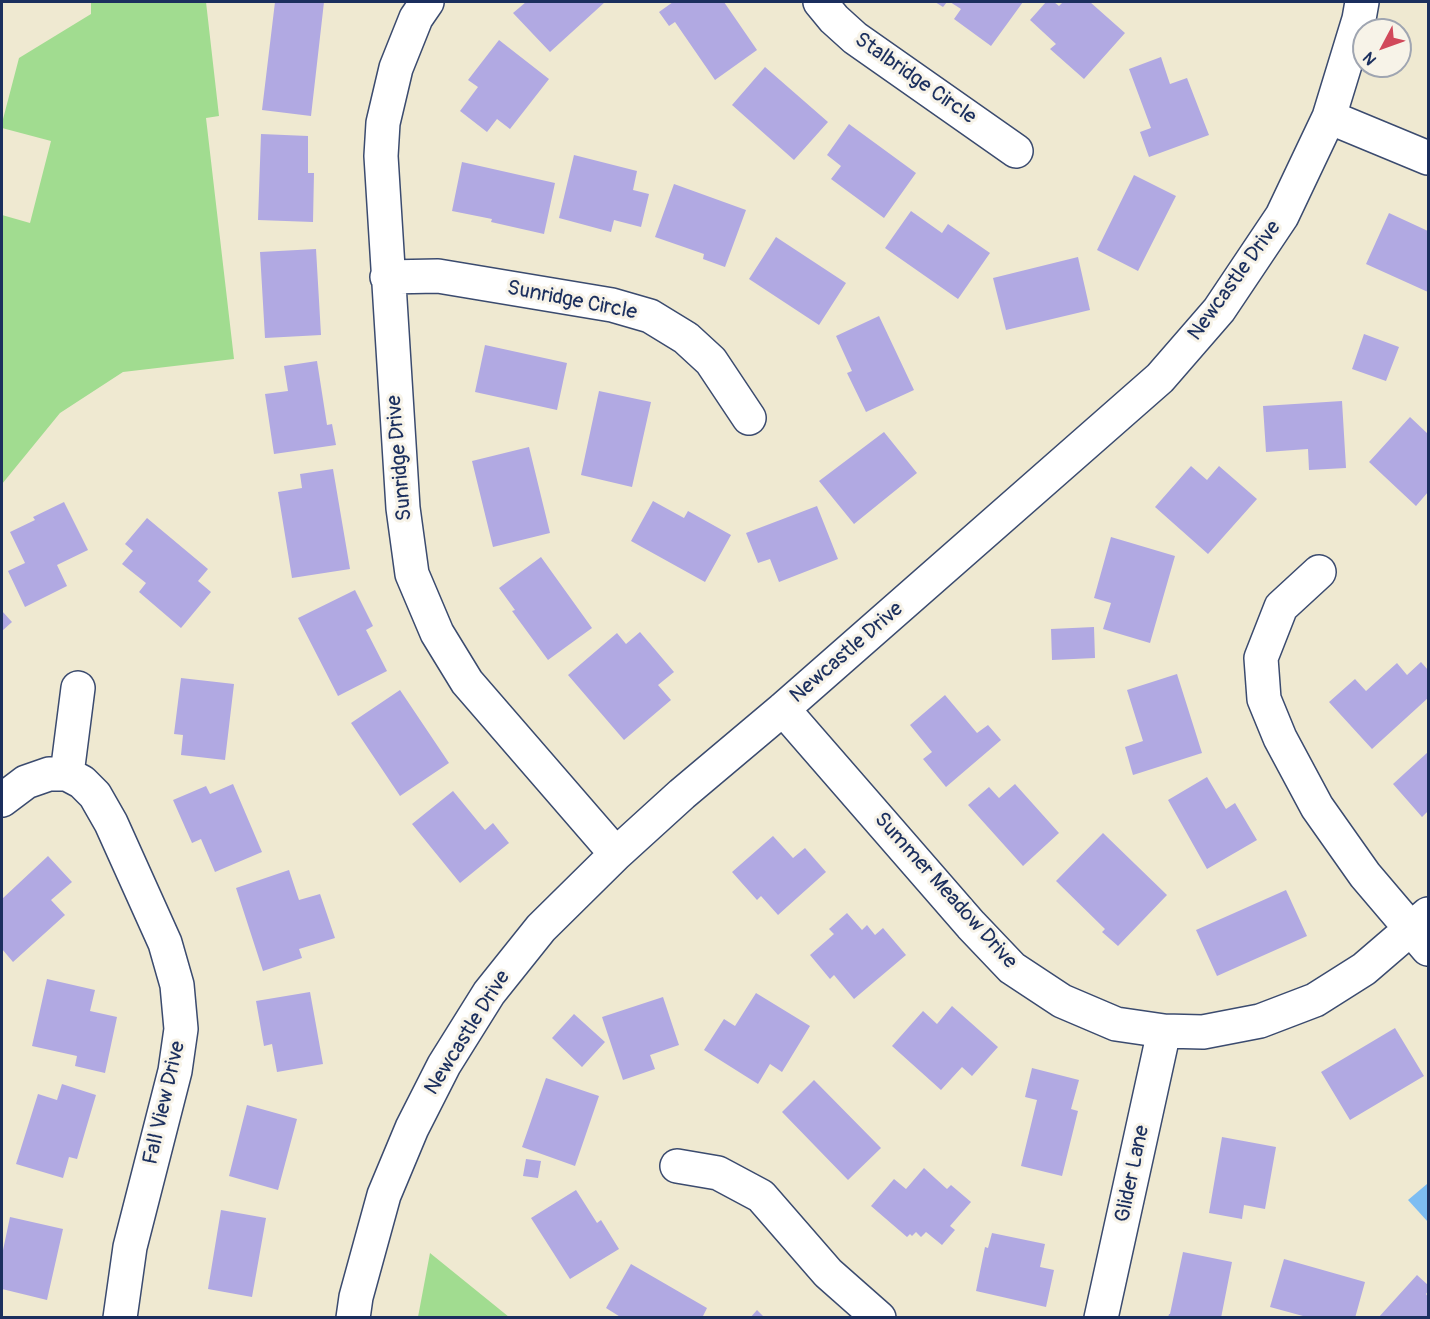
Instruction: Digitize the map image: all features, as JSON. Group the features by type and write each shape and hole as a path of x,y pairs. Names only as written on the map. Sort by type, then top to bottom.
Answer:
{"street":[{"name":"Sunridge Drive","path":"427,2 416,18 396,68 383,123 381,156 403,508 412,574 436,633 467,682 616,854"},
{"name":"Stalbridge Circle","path":"820,2 834,19 855,38 1016,151"},
{"name":"Newcastle Drive","path":"353,1317 356,1297 384,1195 412,1128 444,1065 489,993 541,928 616,854 1160,378 1219,310 1282,216 1329,117 1359,19 1362,2"},
{"path":"1329,117 1428,158"},
{"name":"Sunridge Circle","path":"387,277 438,276 612,305 650,316 686,339 711,362 749,418"},
{"path":"1319,572 1281,607 1261,658 1264,699 1280,738 1317,807 1365,875 1423,931"},
{"path":"2,800 26,782 49,774 67,774 78,688"},
{"name":"Summer Meadow Drive","path":"783,709 971,925 1012,968 1062,1001 1116,1024 1164,1031 1203,1032 1260,1021 1314,1000 1423,931"},
{"name":"Fall View Drive","path":"67,774 82,782 95,795 111,823 165,943 177,985 181,1029 175,1071 130,1247 120,1317"},
{"name":"Glider Lane","path":"1101,1317 1164,1031"},
{"path":"677,1166 718,1173 761,1196 828,1274 879,1317"}],"green space":[{"path":"91,2 206,2 219,116 206,118 234,359 123,372 60,413 2,484 2,215 30,223 51,141 2,128 2,123 19,58 91,14"},
{"path":"430,1253 509,1317 418,1317"}],"water":[{"path":"1427,1184 1428,1186 1428,1222 1408,1200"}],"building":[{"path":"275,2 324,2 311,116 262,110"},
{"path":"526,2 605,2 550,52 513,13"},
{"path":"673,2 724,2 757,50 715,80 675,22 669,26 659,12"},
{"path":"935,2 947,2 943,7"},
{"path":"950,2 1023,2 991,46 954,19 961,9"},
{"path":"1046,2 1054,2 1059,6 1063,2 1090,2 1125,33 1084,79 1050,49 1056,44 1030,20"},
{"path":"499,40 549,79 510,129 497,119 487,132 460,111 478,87 468,80"},
{"path":"1161,57 1170,84 1187,78 1209,135 1149,157 1140,132 1151,128 1129,69"},
{"path":"765,67 828,122 794,160 732,105"},
{"path":"849,124 916,173 884,218 831,179 841,166 827,155"},
{"path":"261,134 308,136 308,173 314,173 313,222 258,220"},
{"path":"574,155 637,171 633,190 649,194 641,227 614,220 611,232 559,218"},
{"path":"462,162 555,183 544,234 491,222 492,219 452,211"},
{"path":"1134,175 1176,196 1138,271 1097,250"},
{"path":"674,184 746,210 725,267 703,259 704,254 655,237"},
{"path":"911,211 942,233 948,224 990,253 958,299 885,248"},
{"path":"1389,213 1428,231 1428,292 1366,264"},
{"path":"776,237 846,283 819,325 749,279"},
{"path":"316,249 321,335 265,338 260,252"},
{"path":"1078,257 1090,310 1006,330 993,278"},
{"path":"879,316 914,390 866,412 847,373 852,371 836,336"},
{"path":"1364,334 1399,347 1386,381 1352,369"},
{"path":"485,345 567,363 557,410 475,392"},
{"path":"317,361 327,425 332,424 336,445 274,454 265,394 288,391 284,366"},
{"path":"599,391 651,402 632,487 581,475"},
{"path":"1342,401 1346,468 1309,470 1308,449 1266,452 1263,406"},
{"path":"1410,417 1428,434 1428,492 1416,506 1369,462"},
{"path":"884,432 917,473 854,524 819,481"},
{"path":"529,447 550,533 493,547 472,461"},
{"path":"1191,466 1207,480 1219,466 1257,499 1208,554 1155,507"},
{"path":"333,469 350,569 292,578 278,492 302,488 300,474"},
{"path":"653,501 684,518 688,511 731,535 705,582 631,541"},
{"path":"64,502 88,550 57,565 67,586 25,607 8,571 25,563 10,532 35,520 33,517"},
{"path":"817,506 838,559 779,582 770,559 758,563 746,533"},
{"path":"147,518 208,569 198,581 211,592 181,628 139,592 146,583 122,564 133,551 125,544"},
{"path":"1111,537 1175,556 1150,643 1103,629 1111,603 1094,598"},
{"path":"541,557 592,628 548,660 512,611 515,610 499,588"},
{"path":"355,590 373,626 366,630 387,671 338,696 298,618"},
{"path":"2,611 12,622 2,631"},
{"path":"1094,627 1095,658 1052,660 1051,629"},
{"path":"640,632 674,672 658,685 671,700 624,740 568,675 617,633 626,644"},
{"path":"1421,662 1428,670 1428,698 1372,749 1329,702 1355,679 1366,691 1397,663 1407,675"},
{"path":"1177,674 1202,753 1133,775 1125,747 1143,741 1127,690"},
{"path":"181,678 234,684 225,760 181,755 183,735 174,734"},
{"path":"400,690 449,763 400,796 351,723"},
{"path":"945,695 977,733 988,725 1001,740 946,787 923,759 932,752 910,725"},
{"path":"1428,752 1428,811 1422,817 1393,784"},
{"path":"1207,777 1226,809 1235,803 1257,840 1207,869 1168,800"},
{"path":"233,784 262,852 215,872 201,839 192,843 173,800 206,786 210,794"},
{"path":"1015,784 1059,833 1023,866 968,805 989,787 999,798"},
{"path":"453,791 485,830 493,823 509,843 460,883 412,824"},
{"path":"1103,833 1167,895 1118,946 1102,932 1105,929 1056,881"},
{"path":"773,836 793,858 805,848 826,872 778,915 761,896 757,900 732,872"},
{"path":"48,856 72,882 51,900 65,915 13,962 2,949 2,899"},
{"path":"289,870 299,900 320,894 335,938 299,949 302,958 263,971 236,888"},
{"path":"1286,890 1307,936 1217,976 1196,930"},
{"path":"847,913 862,930 867,925 875,935 883,928 906,955 854,999 834,975 830,979 810,955 834,934 829,929"},
{"path":"47,979 95,990 90,1011 117,1017 105,1073 75,1066 77,1056 32,1046"},
{"path":"310,992 323,1064 277,1072 272,1044 264,1046 256,1001"},
{"path":"756,993 810,1026 782,1072 770,1064 758,1084 704,1050 724,1019 735,1026"},
{"path":"663,997 679,1045 650,1055 655,1069 623,1080 602,1017"},
{"path":"952,1006 998,1047 972,1076 962,1067 941,1090 892,1046 923,1011 937,1024"},
{"path":"574,1014 605,1042 582,1067 552,1038"},
{"path":"1395,1028 1424,1076 1350,1120 1321,1072"},
{"path":"1032,1068 1079,1080 1071,1109 1078,1111 1062,1176 1021,1166 1037,1100 1025,1097"},
{"path":"546,1078 599,1096 575,1166 522,1147"},
{"path":"814,1080 881,1148 848,1180 782,1112"},
{"path":"62,1084 96,1095 77,1159 69,1157 63,1178 16,1164 38,1094 57,1100"},
{"path":"247,1105 297,1119 278,1190 229,1176"},
{"path":"1222,1137 1276,1147 1265,1209 1244,1205 1242,1219 1209,1213"},
{"path":"526,1159 541,1161 538,1178 523,1176"},
{"path":"924,1168 947,1189 951,1185 971,1202 950,1226 955,1230 942,1245 926,1232 921,1237 916,1232 907,1237 871,1206 894,1179 906,1189"},
{"path":"576,1190 597,1223 601,1220 619,1249 570,1279 531,1218"},
{"path":"221,1210 266,1218 252,1297 208,1289"},
{"path":"10,1217 63,1229 47,1300 2,1289 2,1255"},
{"path":"992,1233 1045,1244 1040,1267 1054,1270 1046,1307 976,1291 985,1247 988,1248"},
{"path":"1183,1252 1232,1262 1221,1318 1168,1318"},
{"path":"1284,1259 1365,1282 1355,1318 1303,1318 1303,1316 1270,1307"},
{"path":"631,1264 707,1308 702,1318 622,1318 606,1308"},
{"path":"1417,1275 1428,1285 1426,1294 1428,1318 1378,1318"},
{"path":"757,1310 765,1318 750,1318"}]}
